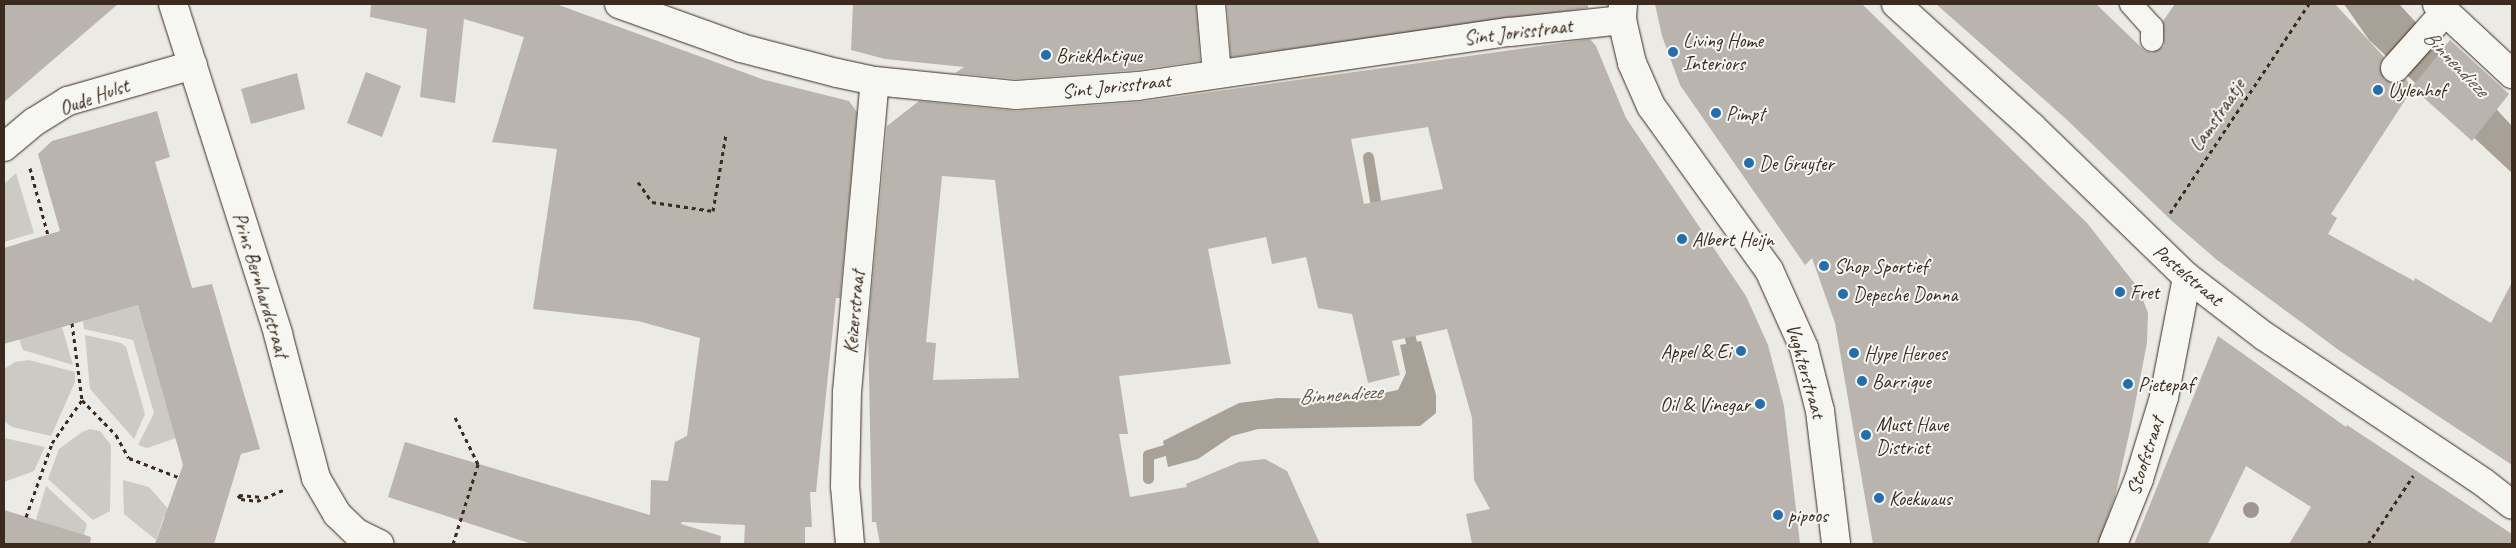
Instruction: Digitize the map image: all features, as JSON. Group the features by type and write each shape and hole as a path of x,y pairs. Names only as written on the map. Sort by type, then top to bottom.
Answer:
{"street":[{"name":"Prins Bernhardstraat","path":"173,4 278,334 316,478 337,514 357,533 380,544"},
{"name":"Sint Jorisstraat","path":"619,4 740,48 875,81 1016,95 1138,86 1622,12"},
{"path":"1211,4 1217,74"},
{"name":"Postelstraat","path":"1897,4 2032,127 2187,277 2264,336 2512,505"},
{"name":"Vughterstraat","path":"1622,12 1632,63 1651,106 1768,270 1804,348 1820,411 1836,544"},
{"path":"2395,68 2437,15 2512,74"},
{"name":"Oude Hulst","path":"12,140 68,101 193,65"},
{"name":"Keizerstraat","path":"850,544 845,486 847,392 875,81"},
{"name":"Stoofstraat","path":"2113,544 2139,479 2164,397 2187,277"}],"lane":[{"path":"2131,4 2152,27 2152,40"}],"path":[{"name":"Lamstraatje","path":"2150,243 2309,4"},
{"path":"638,182 652,202 713,211 726,134"},
{"path":"12,140 48,235"},
{"path":"72,323 82,400 116,435 129,458 178,477"},
{"path":"26,517 52,443 82,400"},
{"path":"453,544 478,464 455,417"},
{"path":"2368,544 2431,448"},
{"path":"238,495 246,496 262,498 257,501 241,498 238,495"}],"shaded area":[{"path":"2344,4 2399,4 2512,126 2512,173 2369,40"},
{"path":"16,173 34,233 4,242 4,184"},
{"path":"138,305 176,438 147,448 138,445 154,413 133,340 84,329 83,321"},
{"path":"62,327 73,365 23,350 19,339"},
{"path":"85,335 121,343 126,347 145,414 134,439 90,389"},
{"path":"1421,341 1436,395 1436,413 1420,426 1258,429 1232,436 1198,459 1168,467 1163,441 1239,403 1277,398 1353,399 1398,390 1406,373 1400,345"},
{"path":"29,360 75,372 75,382 51,436 12,427 4,421 4,369 15,362"},
{"path":"90,429 100,431 111,445 110,511 93,520 48,479 59,449 82,432"},
{"path":"4,438 45,447 34,471 4,482"},
{"path":"123,480 149,487 170,511 168,517 164,516 156,540 124,514"},
{"path":"46,486 87,524 84,535 36,520"}],"building":[{"path":"4,4 118,4 4,102"},
{"path":"371,4 556,4 765,80 849,101 857,112 840,298 836,298 816,492 810,492 812,527 805,527 805,544 744,544 745,525 682,522 681,524 721,536 720,544 532,544 388,497 405,442 650,515 651,480 668,481 675,442 687,436 700,338 638,321 533,309 557,149 492,142 524,37 464,19 455,103 420,97 427,29 370,17"},
{"path":"853,4 1196,4 1200,61 1136,70 1016,79 955,73 964,67 885,59 851,50"},
{"path":"1227,4 1588,4 1588,8 1231,57"},
{"path":"1655,4 1862,4 2087,223 2139,289 2148,313 2147,343 2130,430 2115,497 2098,544 1873,544 1835,323 1812,258 1805,265 1680,85 1662,36"},
{"path":"1936,4 2096,4 2145,51 2152,53 2164,46 2163,21 2175,4 2335,4 2384,57 2380,65 2384,79 2392,83 2406,79 2412,87 2450,40 2509,94 2472,141 2413,88 2331,214 2337,218 2328,234 2414,281 2415,278 2491,323 2512,282 2512,465 2340,351 2217,260 2172,221 2065,118"},
{"path":"1590,39 1596,46 1626,118 1746,296 1768,345 1784,406 1800,544 1472,544 1466,514 1490,509 1474,480 1472,418 1447,329 1392,341 1400,375 1368,383 1352,314 1318,308 1306,257 1272,264 1266,237 1208,249 1231,364 1119,376 1128,434 1119,434 1130,497 1187,487 1186,484 1239,462 1265,459 1287,471 1320,544 880,544 876,522 872,522 868,330 887,126 919,101 1017,111 1139,102","holes":["1428,127 1443,189 1364,204 1351,139","942,176 995,180 1019,378 933,380 936,343 926,342"]},
{"path":"366,72 401,86 382,137 347,123"},
{"path":"297,73 305,109 251,124 241,89"},
{"path":"157,111 170,157 155,162 192,288 212,284 260,449 241,454 214,544 155,544 183,465 138,305 4,344 4,248 60,231 38,154 52,141"},
{"path":"2218,336 2346,427 2347,425 2512,534 2512,544 2289,544 2311,507 2246,466 2208,544 2134,544"},
{"path":"4,510 91,537 90,544 4,544"}],"waterway":[{"name":"Binnendieze","path":"1368,157 1375,200"},
{"name":"Binnendieze","path":"1406,322 1415,358"},
{"name":"Binnendieze","path":"1148,478 1148,455 1177,446"}],"place":[{"name":"Living Home Interiors","path":"1673,52"},
{"name":"BriekAntique","path":"1046,55"},
{"name":"Uylenhof","path":"2378,90"},
{"name":"Pimpt","path":"1716,113"},
{"name":"De Gruyter","path":"1749,163"},
{"name":"Albert Heijn","path":"1682,239"},
{"name":"Shop Sportief","path":"1824,266"},
{"name":"Fret","path":"2120,292"},
{"name":"Depeche Donna","path":"1843,294"},
{"name":"Appel & Ei","path":"1741,351"},
{"name":"Hype Heroes","path":"1854,353"},
{"name":"Barrique","path":"1862,381"},
{"name":"Pietepaf","path":"2128,384"},
{"name":"Oil & Vinegar","path":"1760,404"},
{"name":"Must Have District","path":"1866,435"},
{"name":"Koekwaus","path":"1879,498"},
{"name":"pipoos","path":"1778,515"}]}
